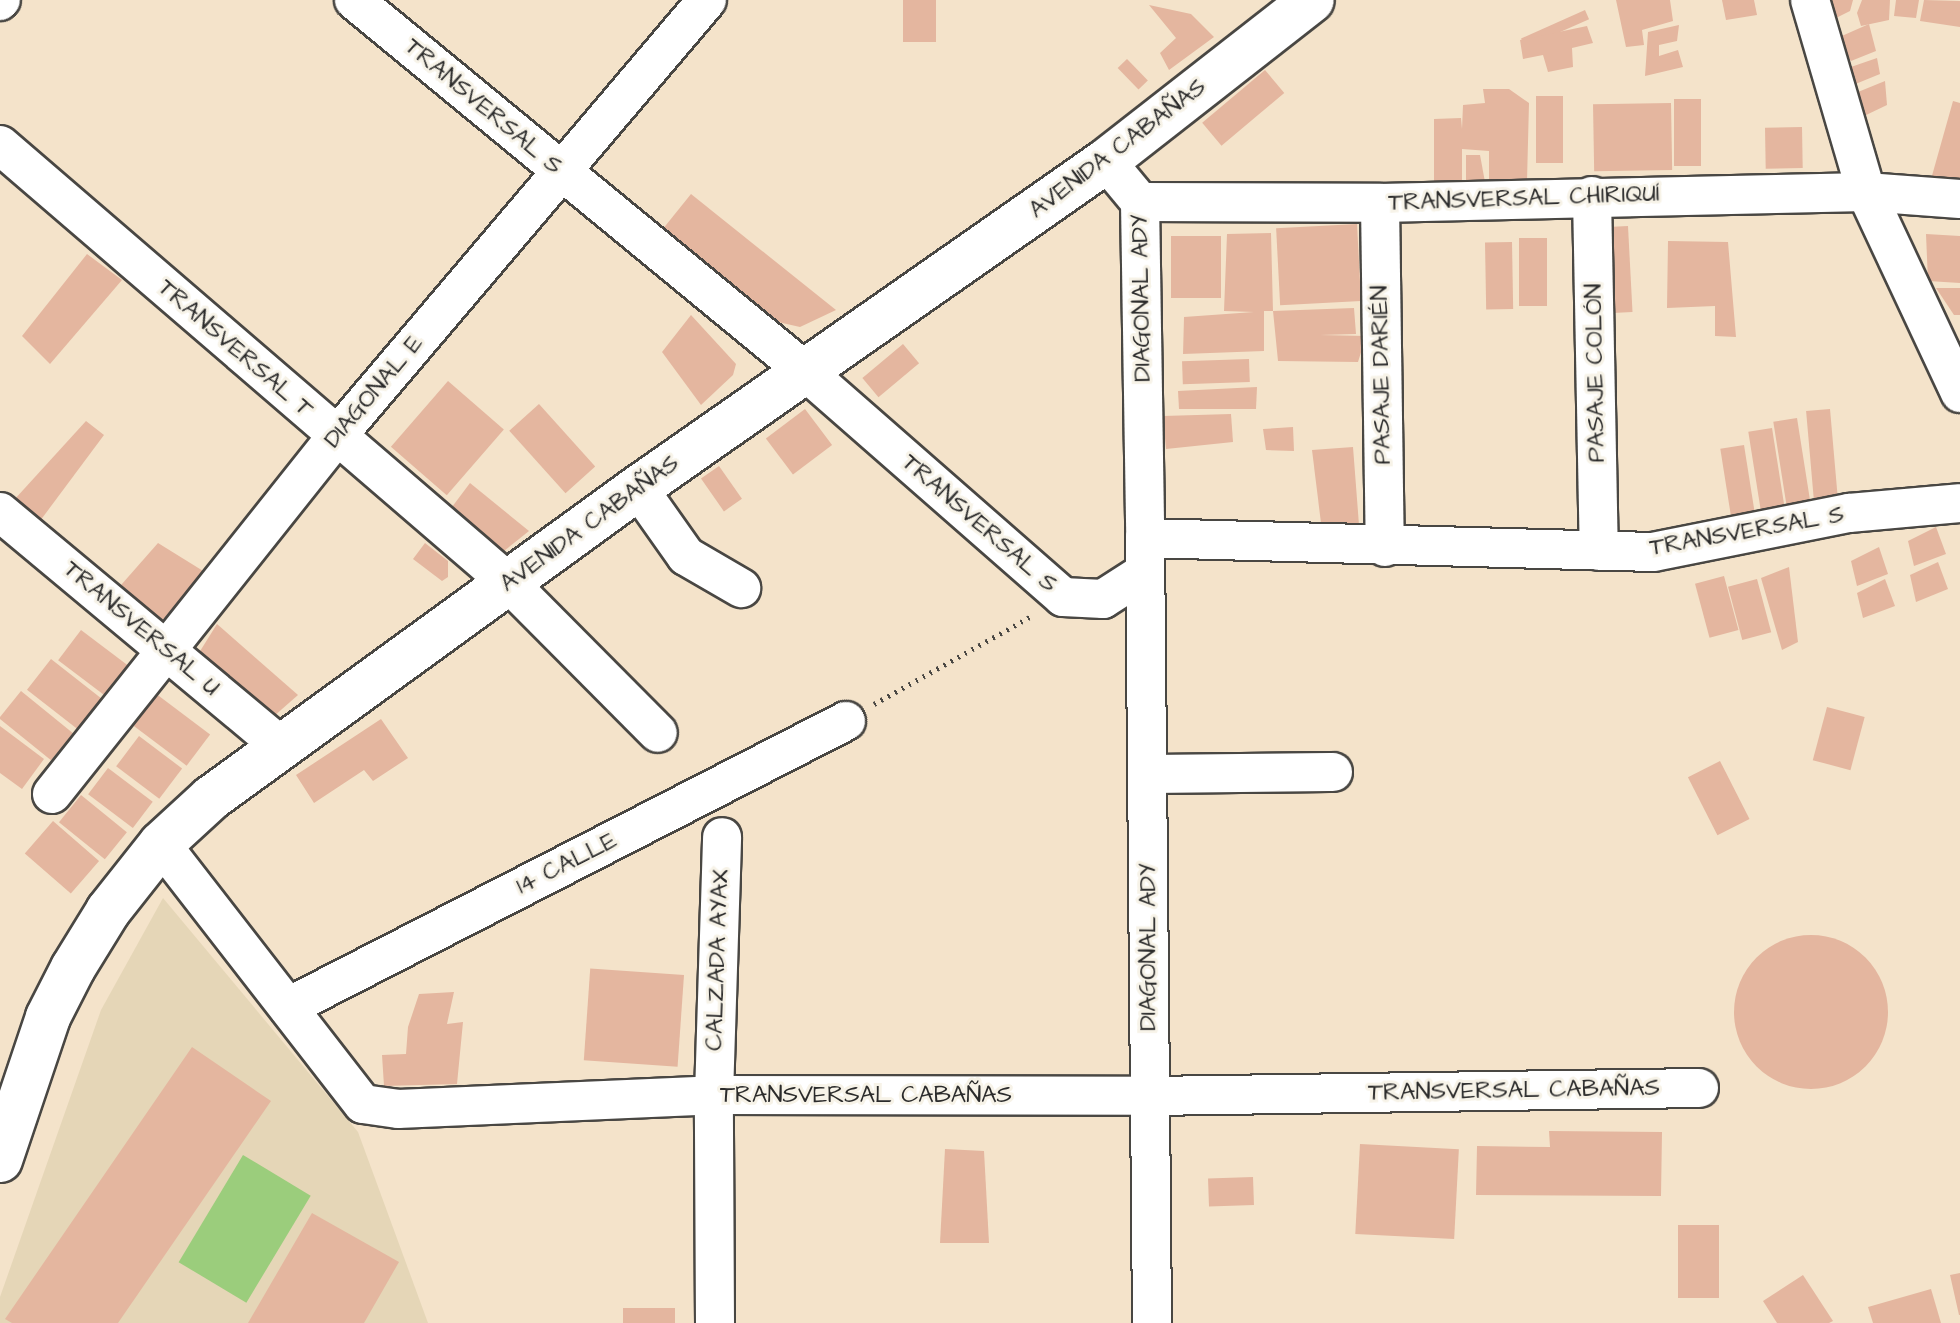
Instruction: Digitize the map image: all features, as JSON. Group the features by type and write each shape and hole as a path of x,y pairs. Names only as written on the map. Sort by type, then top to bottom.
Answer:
{"street":[{"name":"TRANSVERSAL S","path":"354,0 805,371 1063,597 1103,599 1145,555 1385,547 1653,552 1849,513 1960,503"},
{"name":"DIAGONAL E","path":"52,794 336,437 707,0"},
{"name":"AVENIDA CABAÑAS","path":"0,1160 48,1017 73,968 108,911 161,844 211,798 638,488 1106,161 1312,0"},
{"path":"1810,0 1866,192 1960,393"},
{"name":"TRANSVERSAL T","path":"0,145 509,583 658,733"},
{"path":"1106,161 1140,202"},
{"name":"TRANSVERSAL CHIRIQUÍ","path":"1140,202 1380,203 1866,192 1960,199"},
{"name":"PASAJE COLÓN","path":"1592,196 1599,551"},
{"name":"DIAGONAL ADY","path":"1140,202 1152,1323"},
{"name":"PASAJE DARIÉN","path":"1380,203 1385,547"},
{"path":"638,488 686,556 741,588"},
{"name":"TRANSVERSAL U","path":"0,512 281,746"},
{"name":"14 CALLE","path":"288,1007 846,721"},
{"path":"1148,774 1333,772"},
{"name":"CALZADA AYAX","path":"715,1323 714,1095 722,837"},
{"name":"TRANSVERSAL CABAÑAS","path":"161,844 363,1104 398,1109 714,1095 1149,1096 1699,1088"}],"path":[{"path":"846,721 1063,597"}],"shaded area":[{"path":"163,898 358,1132 428,1323 0,1323 0,1297 101,1010"}],"green space":[{"path":"243,1155 311,1196 246,1303 179,1262"}],"building":[{"path":"903,0 936,0 936,42 903,42"},
{"path":"1616,0 1670,0 1673,21 1642,30 1644,45 1626,47"},
{"path":"1722,0 1754,0 1757,15 1726,20"},
{"path":"1828,0 1853,0 1850,11 1832,20"},
{"path":"1862,0 1890,0 1889,20 1861,26 1857,13"},
{"path":"1896,0 1919,0 1916,18 1894,16"},
{"path":"1924,0 1960,1 1960,27 1920,21"},
{"path":"1149,5 1191,14 1214,37 1169,70 1160,53 1176,38"},
{"path":"1585,10 1589,19 1525,48 1521,38"},
{"path":"1869,24 1876,51 1851,61 1835,39"},
{"path":"1679,25 1677,41 1659,45 1659,56 1678,50 1683,67 1645,76 1648,32"},
{"path":"1587,26 1593,43 1572,48 1573,67 1548,72 1543,55 1523,59 1520,40"},
{"path":"1877,58 1880,74 1853,85 1848,68"},
{"path":"1127,59 1148,81 1138,90 1118,68"},
{"path":"1265,70 1284,93 1221,146 1202,123"},
{"path":"1885,81 1887,105 1864,116 1858,92"},
{"path":"1483,89 1509,89 1529,103 1527,181 1489,183 1489,151 1462,149 1462,185 1434,185 1434,119 1461,118 1462,129 1463,105 1485,103"},
{"path":"1536,96 1563,96 1563,163 1536,163"},
{"path":"1674,99 1701,99 1701,166 1674,166"},
{"path":"1953,101 1960,103 1960,197 1928,190"},
{"path":"1671,103 1672,170 1594,171 1593,104"},
{"path":"1802,127 1803,168 1766,169 1765,128"},
{"path":"1466,155 1480,155 1485,182 1466,182"},
{"path":"691,194 836,310 800,327 778,322 662,230"},
{"path":"1357,224 1361,301 1280,305 1276,228"},
{"path":"1628,226 1633,312 1608,313 1603,227"},
{"path":"1271,233 1273,311 1264,311 1264,351 1183,354 1184,317 1254,312 1224,311 1227,234"},
{"path":"1926,234 1960,236 1960,283 1928,281"},
{"path":"1171,236 1221,236 1221,298 1171,298"},
{"path":"1519,238 1547,238 1547,306 1519,306"},
{"path":"1668,241 1728,242 1736,337 1715,336 1715,306 1667,308"},
{"path":"1485,242 1512,242 1513,309 1486,309"},
{"path":"87,254 122,280 50,364 22,336"},
{"path":"1936,288 1960,288 1960,315 1954,315"},
{"path":"1354,308 1356,334 1320,335 1366,336 1358,362 1278,361 1273,311"},
{"path":"691,315 736,364 733,375 701,405 662,352"},
{"path":"903,344 919,363 878,397 862,378"},
{"path":"1249,359 1250,382 1183,384 1182,361"},
{"path":"448,381 504,430 447,495 391,447"},
{"path":"1257,387 1256,409 1179,409 1178,391"},
{"path":"539,404 595,466 565,493 509,431"},
{"path":"805,409 832,445 793,474 766,438"},
{"path":"1830,409 1838,503 1814,505 1806,411"},
{"path":"1231,414 1233,442 1166,449 1163,416"},
{"path":"1797,418 1810,501 1786,505 1773,422"},
{"path":"86,421 104,435 37,525 14,500"},
{"path":"1293,427 1294,451 1266,450 1263,429"},
{"path":"1772,428 1785,511 1761,515 1748,432"},
{"path":"1744,445 1757,528 1733,532 1720,449"},
{"path":"1353,447 1359,525 1321,523 1312,450"},
{"path":"719,466 742,499 724,511 701,479"},
{"path":"470,483 529,531 504,551 452,507"},
{"path":"1936,527 1946,554 1914,566 1908,541"},
{"path":"158,543 208,574 179,610 154,624 114,593"},
{"path":"425,543 448,561 448,577 442,581 413,559"},
{"path":"1879,547 1888,574 1857,586 1851,561"},
{"path":"1938,562 1948,589 1916,602 1910,575"},
{"path":"1789,567 1798,642 1782,650 1761,578"},
{"path":"1724,576 1738,630 1710,638 1695,584"},
{"path":"1757,579 1771,632 1742,640 1728,587"},
{"path":"1885,579 1895,606 1863,618 1857,593"},
{"path":"217,624 298,695 273,717 197,656"},
{"path":"81,630 135,671 112,701 58,660"},
{"path":"51,659 103,700 79,730 27,690"},
{"path":"21,691 73,733 51,760 0,719"},
{"path":"155,693 210,735 187,766 132,724"},
{"path":"1827,707 1865,717 1850,770 1813,760"},
{"path":"381,719 408,758 373,781 364,770 314,803 296,775"},
{"path":"0,726 44,759 22,789 0,773"},
{"path":"139,736 182,768 159,799 116,766"},
{"path":"1720,761 1750,819 1717,835 1688,777"},
{"path":"108,768 153,802 133,828 88,794"},
{"path":"81,795 127,832 105,859 59,822"},
{"path":"53,821 99,861 71,893 25,853"},
{"path":"1811,935 1840,941 1865,958 1882,983 1888,1012 1882,1041 1865,1066 1840,1083 1811,1089 1782,1083 1757,1066 1740,1041 1734,1012 1740,983 1757,958 1782,941"},
{"path":"590,968 684,975 678,1067 584,1060"},
{"path":"454,992 447,1024 463,1022 457,1084 384,1086 382,1055 406,1054 408,1027 419,994"},
{"path":"192,1047 271,1101 118,1323 12,1323 5,1319"},
{"path":"1549,1131 1662,1132 1661,1196 1476,1195 1477,1146 1550,1147"},
{"path":"1360,1144 1459,1149 1454,1239 1355,1234"},
{"path":"945,1149 984,1151 989,1243 940,1243"},
{"path":"1253,1177 1254,1205 1209,1207 1208,1179"},
{"path":"312,1213 399,1262 364,1323 248,1323"},
{"path":"1678,1225 1719,1225 1719,1298 1678,1298"},
{"path":"1960,1273 1960,1315 1959,1315 1950,1275"},
{"path":"1803,1275 1833,1321 1777,1323 1763,1301"},
{"path":"1931,1289 1941,1323 1873,1323 1868,1307"},
{"path":"623,1308 675,1308 675,1323 623,1323"}]}
